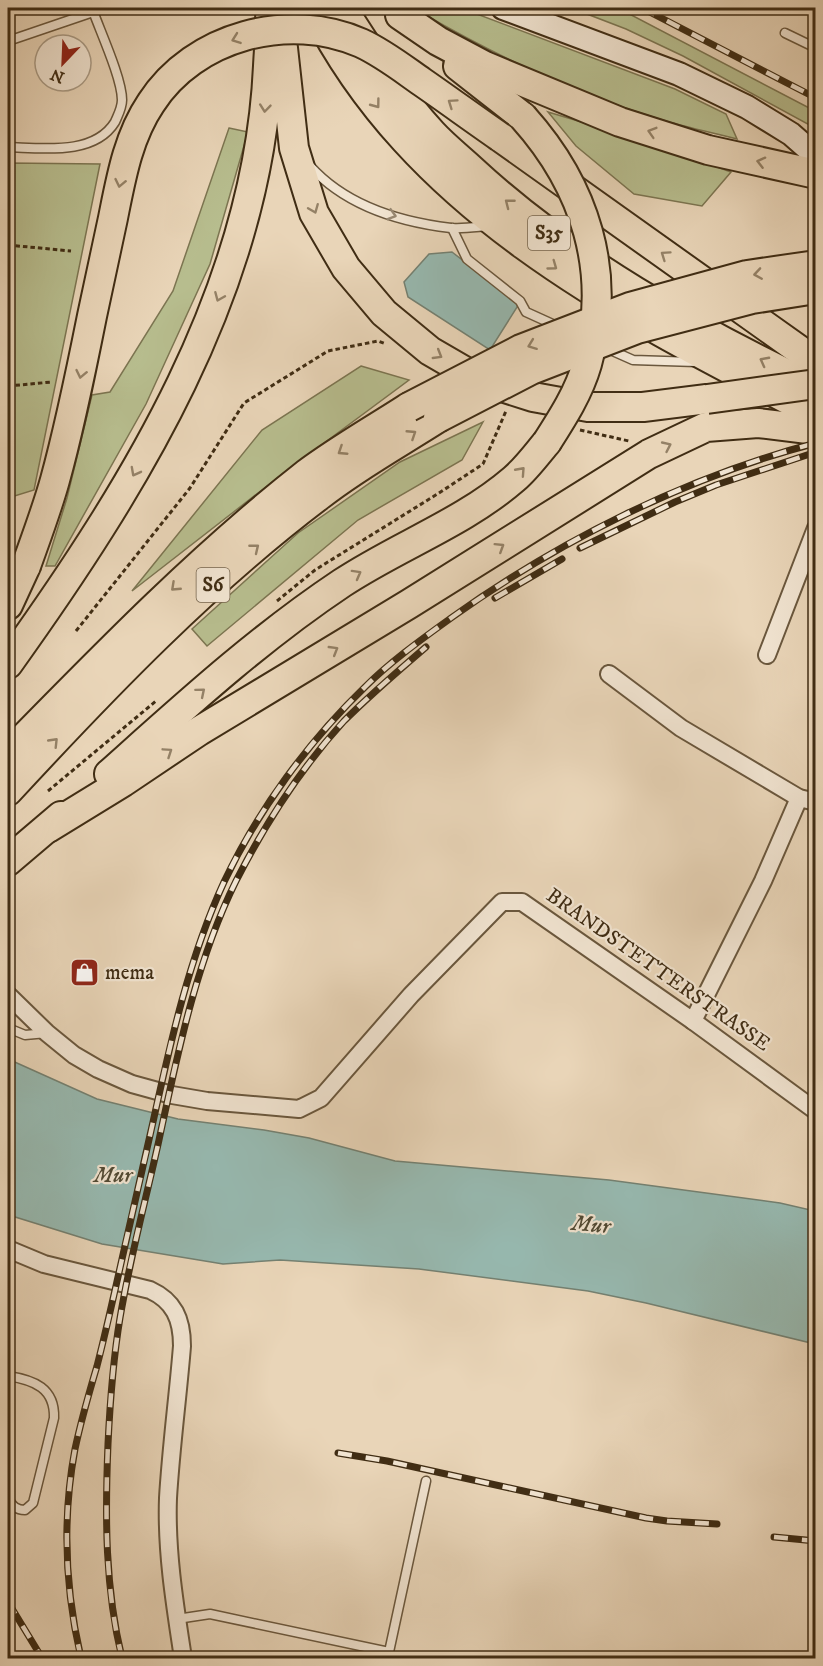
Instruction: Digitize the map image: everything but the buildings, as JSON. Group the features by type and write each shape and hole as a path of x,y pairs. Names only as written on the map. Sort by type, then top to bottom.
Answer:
{"highway":[{"path":"8,664 67,581 129,482 183,381 226,279 254,182 266,106 270,8"},
{"path":"280,8 294,148 314,213 346,268 384,313 430,351 480,380 533,397 588,407 643,407 816,386"},
{"name":"S35","path":"314,8 342,57 387,117 447,183 498,226 567,276 671,339 816,414"},
{"name":"S35","path":"342,8 377,63 432,133 504,200 579,255 686,321 816,386"},
{"path":"8,861 281,625 345,581 474,508 515,478 548,442 564,415 587,365 594,334 596,281 587,226 562,167 544,140 523,117 434,48 396,11"},
{"path":"396,11 438,41 485,66 620,122 708,150 816,174"},
{"path":"8,605 26,566 55,483 129,147 151,102 166,83 184,67 222,44 246,35 291,29 335,34 361,43 387,57 816,362"},
{"name":"S6","path":"8,754 127,633 220,544 308,473 409,407 521,349 630,307 747,275 816,265"},
{"name":"S6","path":"10,788 145,650 236,564 322,494 438,418 531,370 637,329 752,299 816,289"},
{"path":"48,828 123,782 199,731 409,604 649,454 706,428 758,423 816,430"}],"street":[{"path":"503,8 679,74 747,106 791,134 816,156"},
{"path":"767,655 816,528"},
{"path":"609,674 681,728 799,798 816,802"},
{"path":"693,1020 763,881 799,798"},
{"name":"BRANDSTETTERSTRASSE","path":"8,996 74,1055 132,1084 172,1095 207,1101 299,1109 321,1098 411,995 502,902 522,902 693,1020 816,1111"},
{"path":"8,1249 44,1264 150,1290 165,1299 177,1314 182,1331 182,1346 168,1499 170,1554 183,1659"}],"lane":[{"path":"8,28 11,40 94,9 105,8"},
{"path":"8,147 80,146 99,139 109,131 120,112 122,100 119,84 94,9"},
{"path":"785,33 816,48"},
{"path":"294,148 322,179 345,196 390,215 452,228 498,226"},
{"path":"452,228 467,260 520,301 526,312 633,360 717,363"},
{"path":"8,1028 25,1035 47,1033"},
{"path":"8,1376 37,1384 50,1395 54,1404 54,1418 33,1503 25,1510 20,1510 15,1508 8,1499"},
{"path":"177,1619 210,1614 389,1653 426,1481"}],"path":[{"path":"8,245 71,251"},
{"path":"8,386 52,382"}],"green space":[{"path":"415,8 461,8 675,89 726,114 737,139 634,111 571,87 480,45"},
{"path":"581,8 618,8 815,111 815,128 683,56 626,29 587,14"},
{"path":"548,112 642,140 731,172 702,206 634,194 576,146"},
{"path":"229,128 248,132 210,264 146,404 55,566 46,566 67,498 92,395 110,392 173,291"},
{"path":"8,163 100,164 34,490 8,498"},
{"path":"361,366 409,380 285,472 132,591 262,430"},
{"path":"483,422 462,460 358,520 207,646 192,629 298,533 400,462"}],"water":[{"path":"452,252 519,304 490,350 408,297 404,282 429,254"},
{"name":"Mur","path":"8,1059 97,1099 178,1119 309,1138 395,1161 609,1180 780,1203 815,1211 815,1344 588,1291 419,1269 280,1260 223,1264 102,1244 12,1216 8,1213"}],"railway":[{"path":"642,8 816,98"},
{"path":"81,1658 71,1606 67,1554 68,1501 75,1449 107,1326 182,1000 212,911 237,855 252,829 304,754 344,708 385,668 451,618 535,563 625,514 719,474 816,443"},
{"path":"580,548 675,502 716,485 816,452"},
{"path":"495,598 562,559"},
{"path":"122,1658 112,1605 107,1552 108,1444 114,1365 120,1318 133,1251 181,1041 199,975 236,881 285,797 344,721 426,647"},
{"path":"338,1453 387,1461 646,1518 717,1524"},
{"path":"774,1537 816,1541"},
{"path":"8,1602 42,1658"}],"place":[{"name":"mema","path":"84,973"}]}
